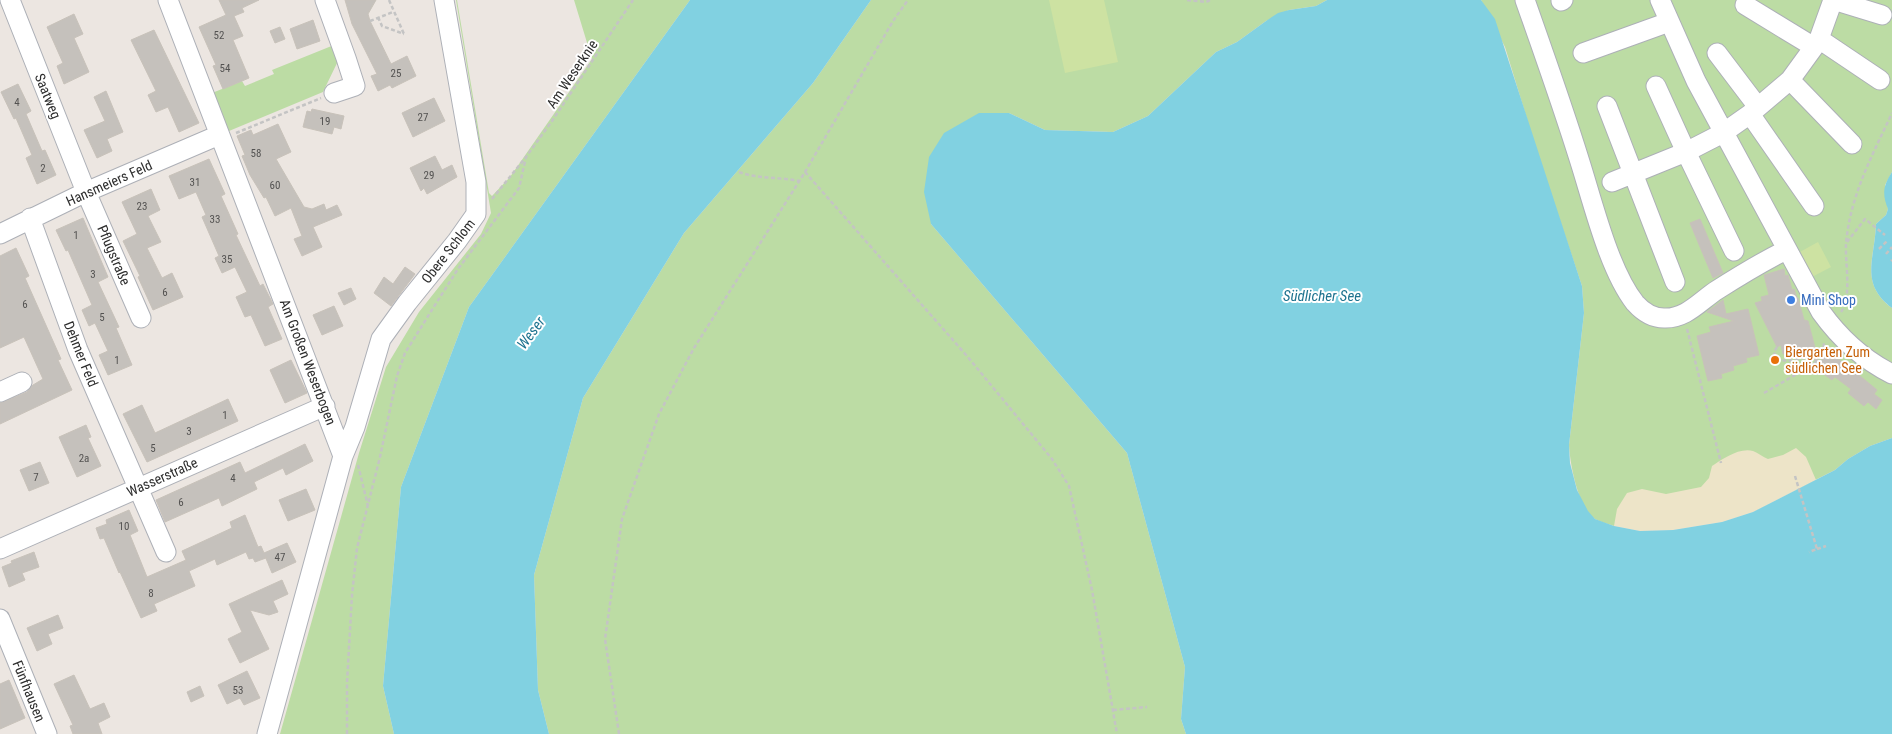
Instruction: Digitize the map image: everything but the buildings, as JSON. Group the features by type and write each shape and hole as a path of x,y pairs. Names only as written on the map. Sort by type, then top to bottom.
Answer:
{"street":[{"name":"Saatweg","path":"10,0 86,192"},
{"name":"Am Großen Weserbogen","path":"168,0 325,406 342,459"},
{"path":"325,0 355,86 334,93"},
{"name":"Obere Schlom","path":"342,459 355,427 381,339 476,214 476,182 444,0"},
{"path":"1525,0 1559,94 1594,206 1622,282 1636,304 1643,311 1652,316 1666,318 1679,316 1690,311 1716,291 1786,250"},
{"path":"1660,0 1668,22 1696,82 1786,250 1826,320 1856,350 1892,374"},
{"path":"1612,182 1686,152 1723,134 1754,110 1790,80 1817,43 1833,0 1882,15"},
{"path":"1745,5 1817,43 1880,80"},
{"path":"1583,53 1668,22"},
{"path":"1717,53 1814,206"},
{"path":"1790,80 1852,144"},
{"path":"1656,86 1734,251"},
{"path":"1607,106 1675,282"},
{"name":"Hansmeiers Feld","path":"0,234 86,192 220,138"},
{"name":"Pflugstraße","path":"86,192 141,318"},
{"name":"Dehmer Feld","path":"30,218 78,350 166,552"},
{"path":"0,392 22,382"},
{"name":"Wasserstraße","path":"0,549 325,406"},
{"path":"267,734 342,459"},
{"name":"Fünfhausen","path":"0,619 47,734"}],"path":[{"path":"378,18 382,26 404,34 389,0"},
{"name":"Am Weserknie","path":"476,214 526,158 633,0"},
{"path":"619,734 605,639 622,519 659,414 689,356 805,172 893,21 908,0"},
{"path":"1187,0 1206,2 1210,0"},
{"path":"370,21 393,12"},
{"path":"220,138 334,93"},
{"path":"1764,393 1814,364 1823,354 1826,320 1836,317 1844,307 1847,295 1846,243 1851,213 1859,184 1892,114"},
{"path":"347,734 346,693 357,548 397,376 405,353 458,269 520,188 526,158"},
{"path":"739,172 748,175 799,180"},
{"path":"805,172 967,356 1052,459 1069,486 1092,590 1117,734"},
{"path":"1846,243 1865,219 1884,235"},
{"path":"1879,249 1887,240"},
{"path":"1886,254 1892,247"},
{"path":"1690,311 1687,328 1721,463"},
{"path":"1777,347 1774,352 1776,359 1787,361 1806,358 1814,364"},
{"path":"342,459 356,462 362,477 368,507"},
{"path":"1795,476 1817,549"},
{"path":"1809,552 1826,546"},
{"path":"1113,710 1147,707"}],"green space":[{"path":"456,0 489,193 492,196 510,177 592,59 574,0 690,0 469,307 401,487 383,686 394,734 280,734 359,453 386,367 419,312 481,234 491,213"},
{"path":"871,0 1327,0 1316,6 1289,10 1266,21 1237,42 1216,52 1148,116 1113,132 1045,130 1009,113 931,224 1127,453 1185,667 1181,719 1186,734 549,734 538,690 534,575 583,398 684,233 813,83"},
{"path":"1049,0 1104,0 1118,62 1065,73"},
{"path":"1481,0 1892,0 1892,172 1885,185 1888,209 1886,215 1876,224 1871,269 1875,289 1892,308 1892,438 1870,446 1848,459 1835,470 1754,511 1614,526 1595,519 1589,513 1576,485 1569,445 1584,313 1582,286 1538,155 1505,47"},
{"path":"334,45 339,59 323,92 229,131 212,93 242,81 245,86 274,74 272,70"},
{"path":"1818,242 1831,267 1810,278 1798,253"}],"sand":[{"path":"1796,448 1806,457 1816,480 1753,512 1722,522 1673,530 1640,531 1614,526 1617,509 1627,493 1642,489 1666,494 1701,487 1709,478 1712,466 1731,454 1748,450 1768,459 1783,455"}],"water":[{"name":"Weser","path":"690,0 871,0 813,83 684,233 583,398 534,575 538,690 549,734 394,734 383,686 401,487 469,307"},
{"name":"Südlicher See","path":"1327,0 1481,0 1495,19 1582,286 1584,313 1569,445 1570,463 1577,490 1588,511 1595,519 1614,526 1640,531 1673,530 1722,522 1753,512 1835,470 1848,459 1870,446 1892,438 1892,734 1186,734 1181,719 1185,667 1127,453 931,224 924,192 929,157 944,133 979,113 1009,113 1045,130 1113,132 1148,116 1216,52 1237,42 1278,13 1316,6"},
{"path":"1892,172 1892,308 1875,289 1871,270 1876,224 1886,215 1888,209 1884,190"}],"place":[{"name":"Mini Shop","path":"1791,300"},
{"name":"Biergarten Zum südlichen See","path":"1775,360"}]}
